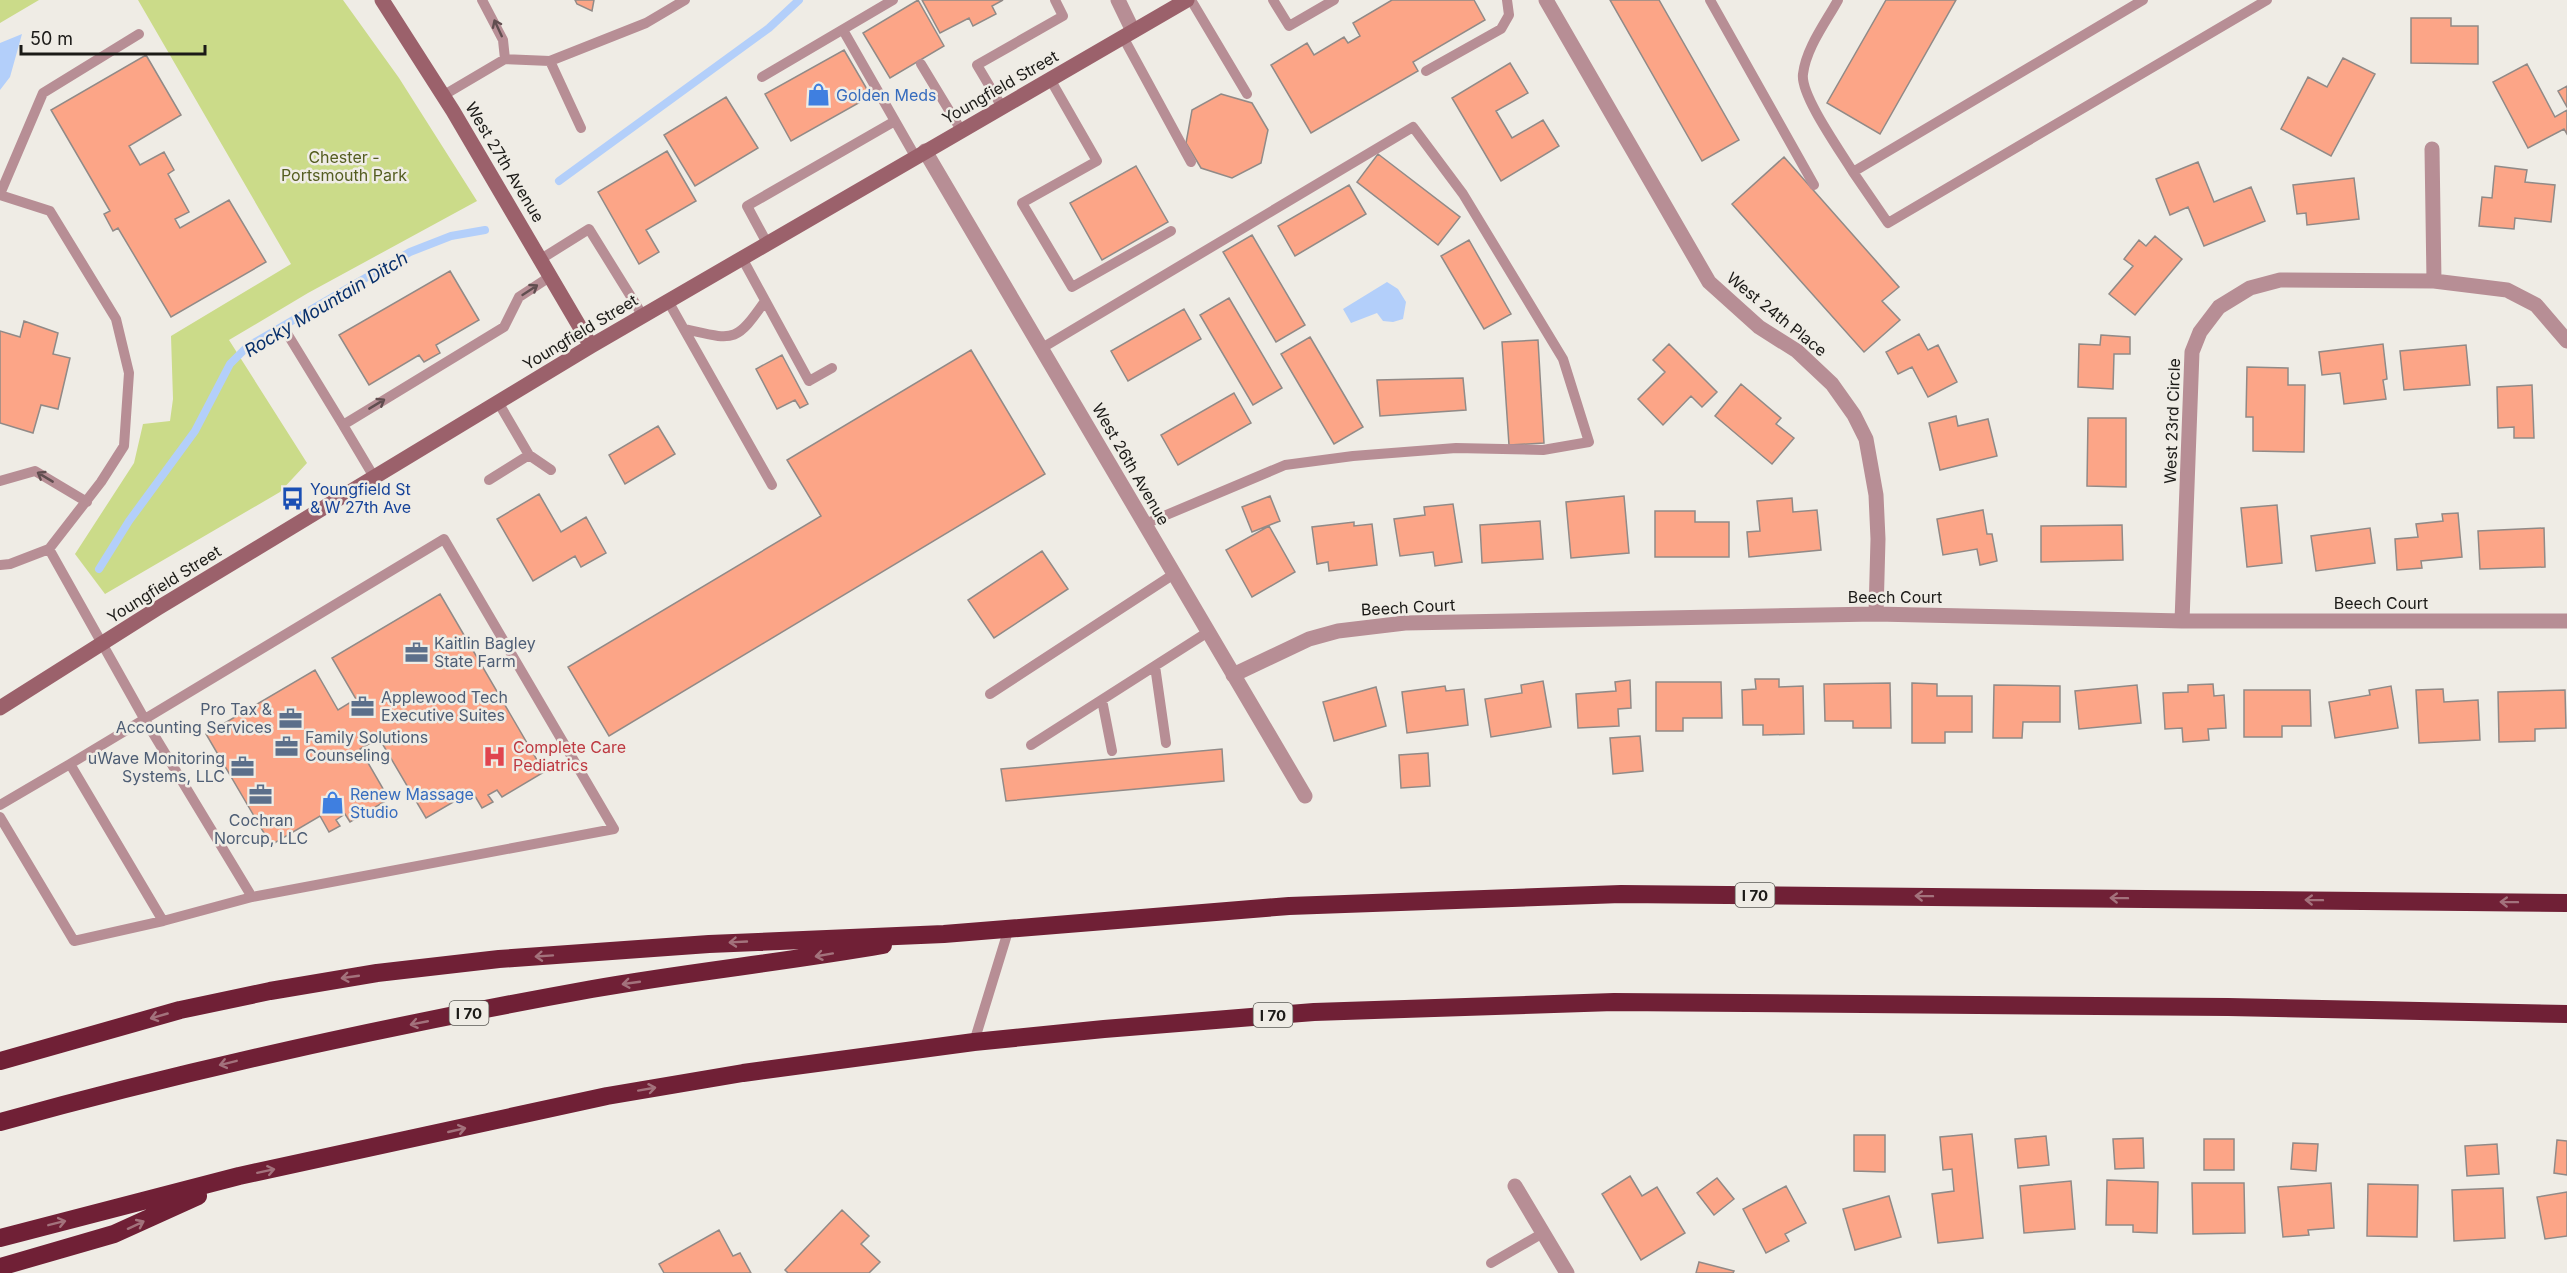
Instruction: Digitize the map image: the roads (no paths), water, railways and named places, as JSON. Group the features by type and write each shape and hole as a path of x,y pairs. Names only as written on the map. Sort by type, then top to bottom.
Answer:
{"highway":[{"name":"I 70","path":"0,1122 251,1057 363,1033 594,989 820,956 944,934 1009,928 1289,906 1621,894 2567,903"},
{"path":"0,1061 180,1010 281,988 377,973 499,959 697,944 944,934"},
{"name":"I 70","path":"0,1238 239,1176 607,1096 743,1073 974,1042 1314,1012 1614,1002 2240,1007 2567,1014"},
{"path":"0,1267 114,1234 239,1176"}],"street":[{"name":"West 27th Avenue","path":"382,0 444,95 591,346"},
{"path":"1118,0 1128,34"},
{"name":"Youngfield Street","path":"0,708 101,644 591,346 1187,0"},
{"name":"West 24th Place","path":"1546,0 1709,282 1759,327 1797,351 1832,384 1862,431 1866,439 1876,495 1878,539 1876,614"},
{"path":"2432,149 2434,280"},
{"name":"West 26th Avenue","path":"920,154 1042,348 1305,796"},
{"name":"West 23rd Circle","path":"2182,621 2193,352 2200,332 2219,308 2250,288 2280,280 2434,280 2507,290 2536,305 2567,341"},
{"name":"Beech Court","path":"1233,675 1309,639 1367,626 1417,623 1876,614 2182,621 2567,621"},
{"path":"1515,1186 1567,1273"}],"lane":[{"path":"482,0 503,40 505,59"},
{"path":"444,95 505,59 550,61 646,23 685,0"},
{"path":"762,76 893,0"},
{"path":"1002,106 977,64 1063,16 1056,0"},
{"path":"1187,0 1247,94"},
{"path":"1273,0 1289,26 1334,0"},
{"path":"1426,71 1501,28 1509,15 1507,0"},
{"path":"1710,0 1814,185"},
{"path":"1839,0 1811,49 1802,76 1807,95 1853,172 1888,223 2267,0"},
{"path":"1853,172 2143,0"},
{"path":"843,30 895,121 920,154"},
{"path":"0,564 10,564 49,549 87,502 124,446 129,373 116,319 50,211 0,194 43,93 139,34"},
{"path":"1128,34 1191,162"},
{"path":"550,61 581,128"},
{"path":"921,64 961,130"},
{"path":"1050,79 1097,160 1022,203 1072,287 1171,231"},
{"path":"767,243 747,206 895,121"},
{"path":"1042,348 1413,127 1463,194 1563,359 1589,441 1543,450 1456,448 1353,456 1285,465 1145,524"},
{"path":"541,259 589,229 643,316"},
{"path":"742,258 809,381 832,368"},
{"path":"343,425 504,327 519,297 551,276"},
{"path":"668,301 772,485"},
{"path":"684,329 719,337 733,336 745,328 765,301"},
{"path":"288,335 374,477"},
{"path":"498,402 529,455 551,470"},
{"path":"489,480 529,455"},
{"path":"0,480 35,471 87,502"},
{"path":"0,805 444,539 614,829 252,897 163,921 74,941 0,818"},
{"path":"49,549 145,720 252,897"},
{"path":"990,694 1174,574"},
{"path":"1030,745 1208,632"},
{"path":"1155,666 1166,743"},
{"path":"1102,700 1112,751"},
{"path":"70,764 163,921"},
{"path":"974,1042 1009,928"},
{"path":"1491,1263 1543,1233"}],"water":[{"path":"22,34 10,77 0,90 0,43"},
{"path":"1387,282 1398,289 1406,302 1403,319 1393,322 1383,321 1377,313 1351,323 1343,309"}],"waterway":[{"name":"Rocky Mountain Ditch","path":"559,181 769,28 799,0"},
{"name":"Rocky Mountain Ditch","path":"99,569 129,521 195,431 230,364 247,347 410,252 451,236 485,230"}],"place":[{"name":"Golden Meds","path":"818,95"},
{"name":"Youngfield St & W 27th Ave","path":"292,498"},
{"name":"Kaitlin Bagley State Farm","path":"416,652"},
{"name":"Applewood Tech Executive Suites","path":"363,706"},
{"name":"Pro Tax & Accounting Services","path":"290,718"},
{"name":"Family Solutions Counseling","path":"287,746"},
{"name":"Complete Care Pediatrics","path":"495,756"},
{"name":"uWave Monitoring Systems, LLC","path":"243,767"},
{"name":"Cochran Norcup, LLC","path":"261,795"},
{"name":"Renew Massage Studio","path":"332,803"}],"park label":[{"name":"Chester - Portsmouth Park","path":"344,166"}]}
